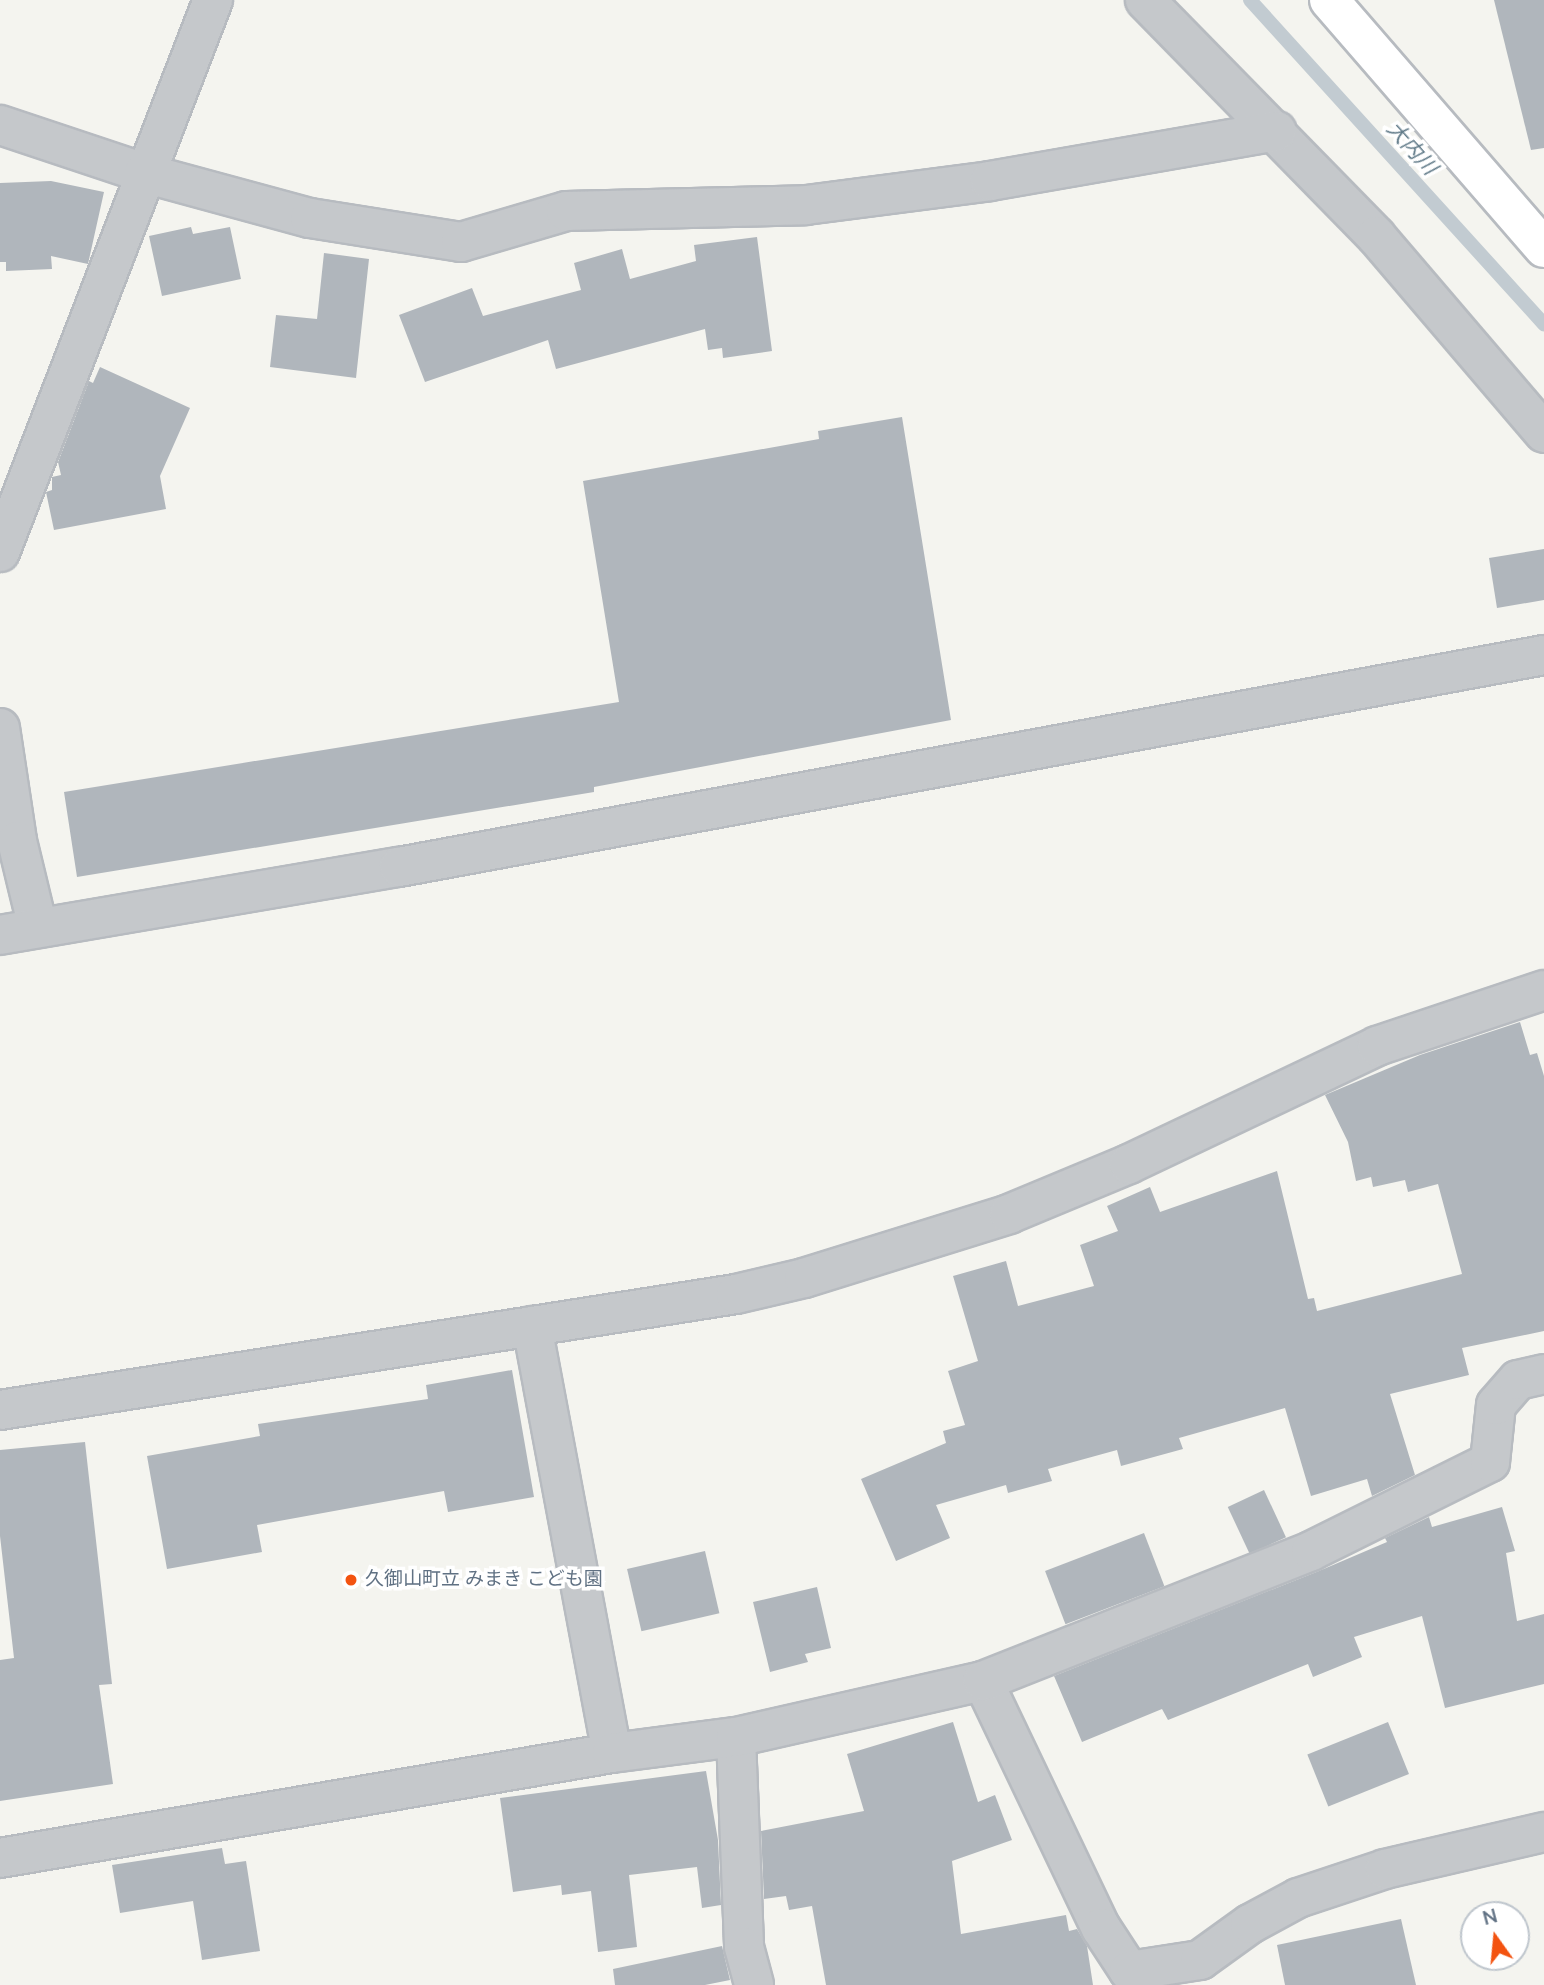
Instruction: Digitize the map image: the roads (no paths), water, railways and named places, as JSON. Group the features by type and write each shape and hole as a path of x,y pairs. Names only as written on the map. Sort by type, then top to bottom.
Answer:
{"street":[{"path":"0,552 213,0"},
{"path":"1145,0 1376,236 1544,433"},
{"path":"1329,0 1544,248"},
{"path":"0,125 144,173 310,218 461,242 566,211 806,205 990,181 1276,131"},
{"path":"0,935 399,867 1544,655"},
{"path":"0,728 17,841 38,929"},
{"path":"0,1410 532,1326 804,1278 1009,1214 1129,1164 1377,1046 1544,990"},
{"path":"532,1326 612,1753"},
{"path":"0,1858 612,1753 736,1737 983,1681 1311,1551 1490,1462 1496,1405 1518,1380 1544,1374"},
{"path":"983,1681 1101,1928 1129,1971 1206,1972 1250,1924 1298,1898 1385,1869 1544,1832"},
{"path":"736,1737 744,1947 754,1985"}],"waterway":[{"name":"大内川","path":"1250,0 1544,324"}],"place":[{"name":"久御山町立 みまき こども園","path":"351,1580"}]}
